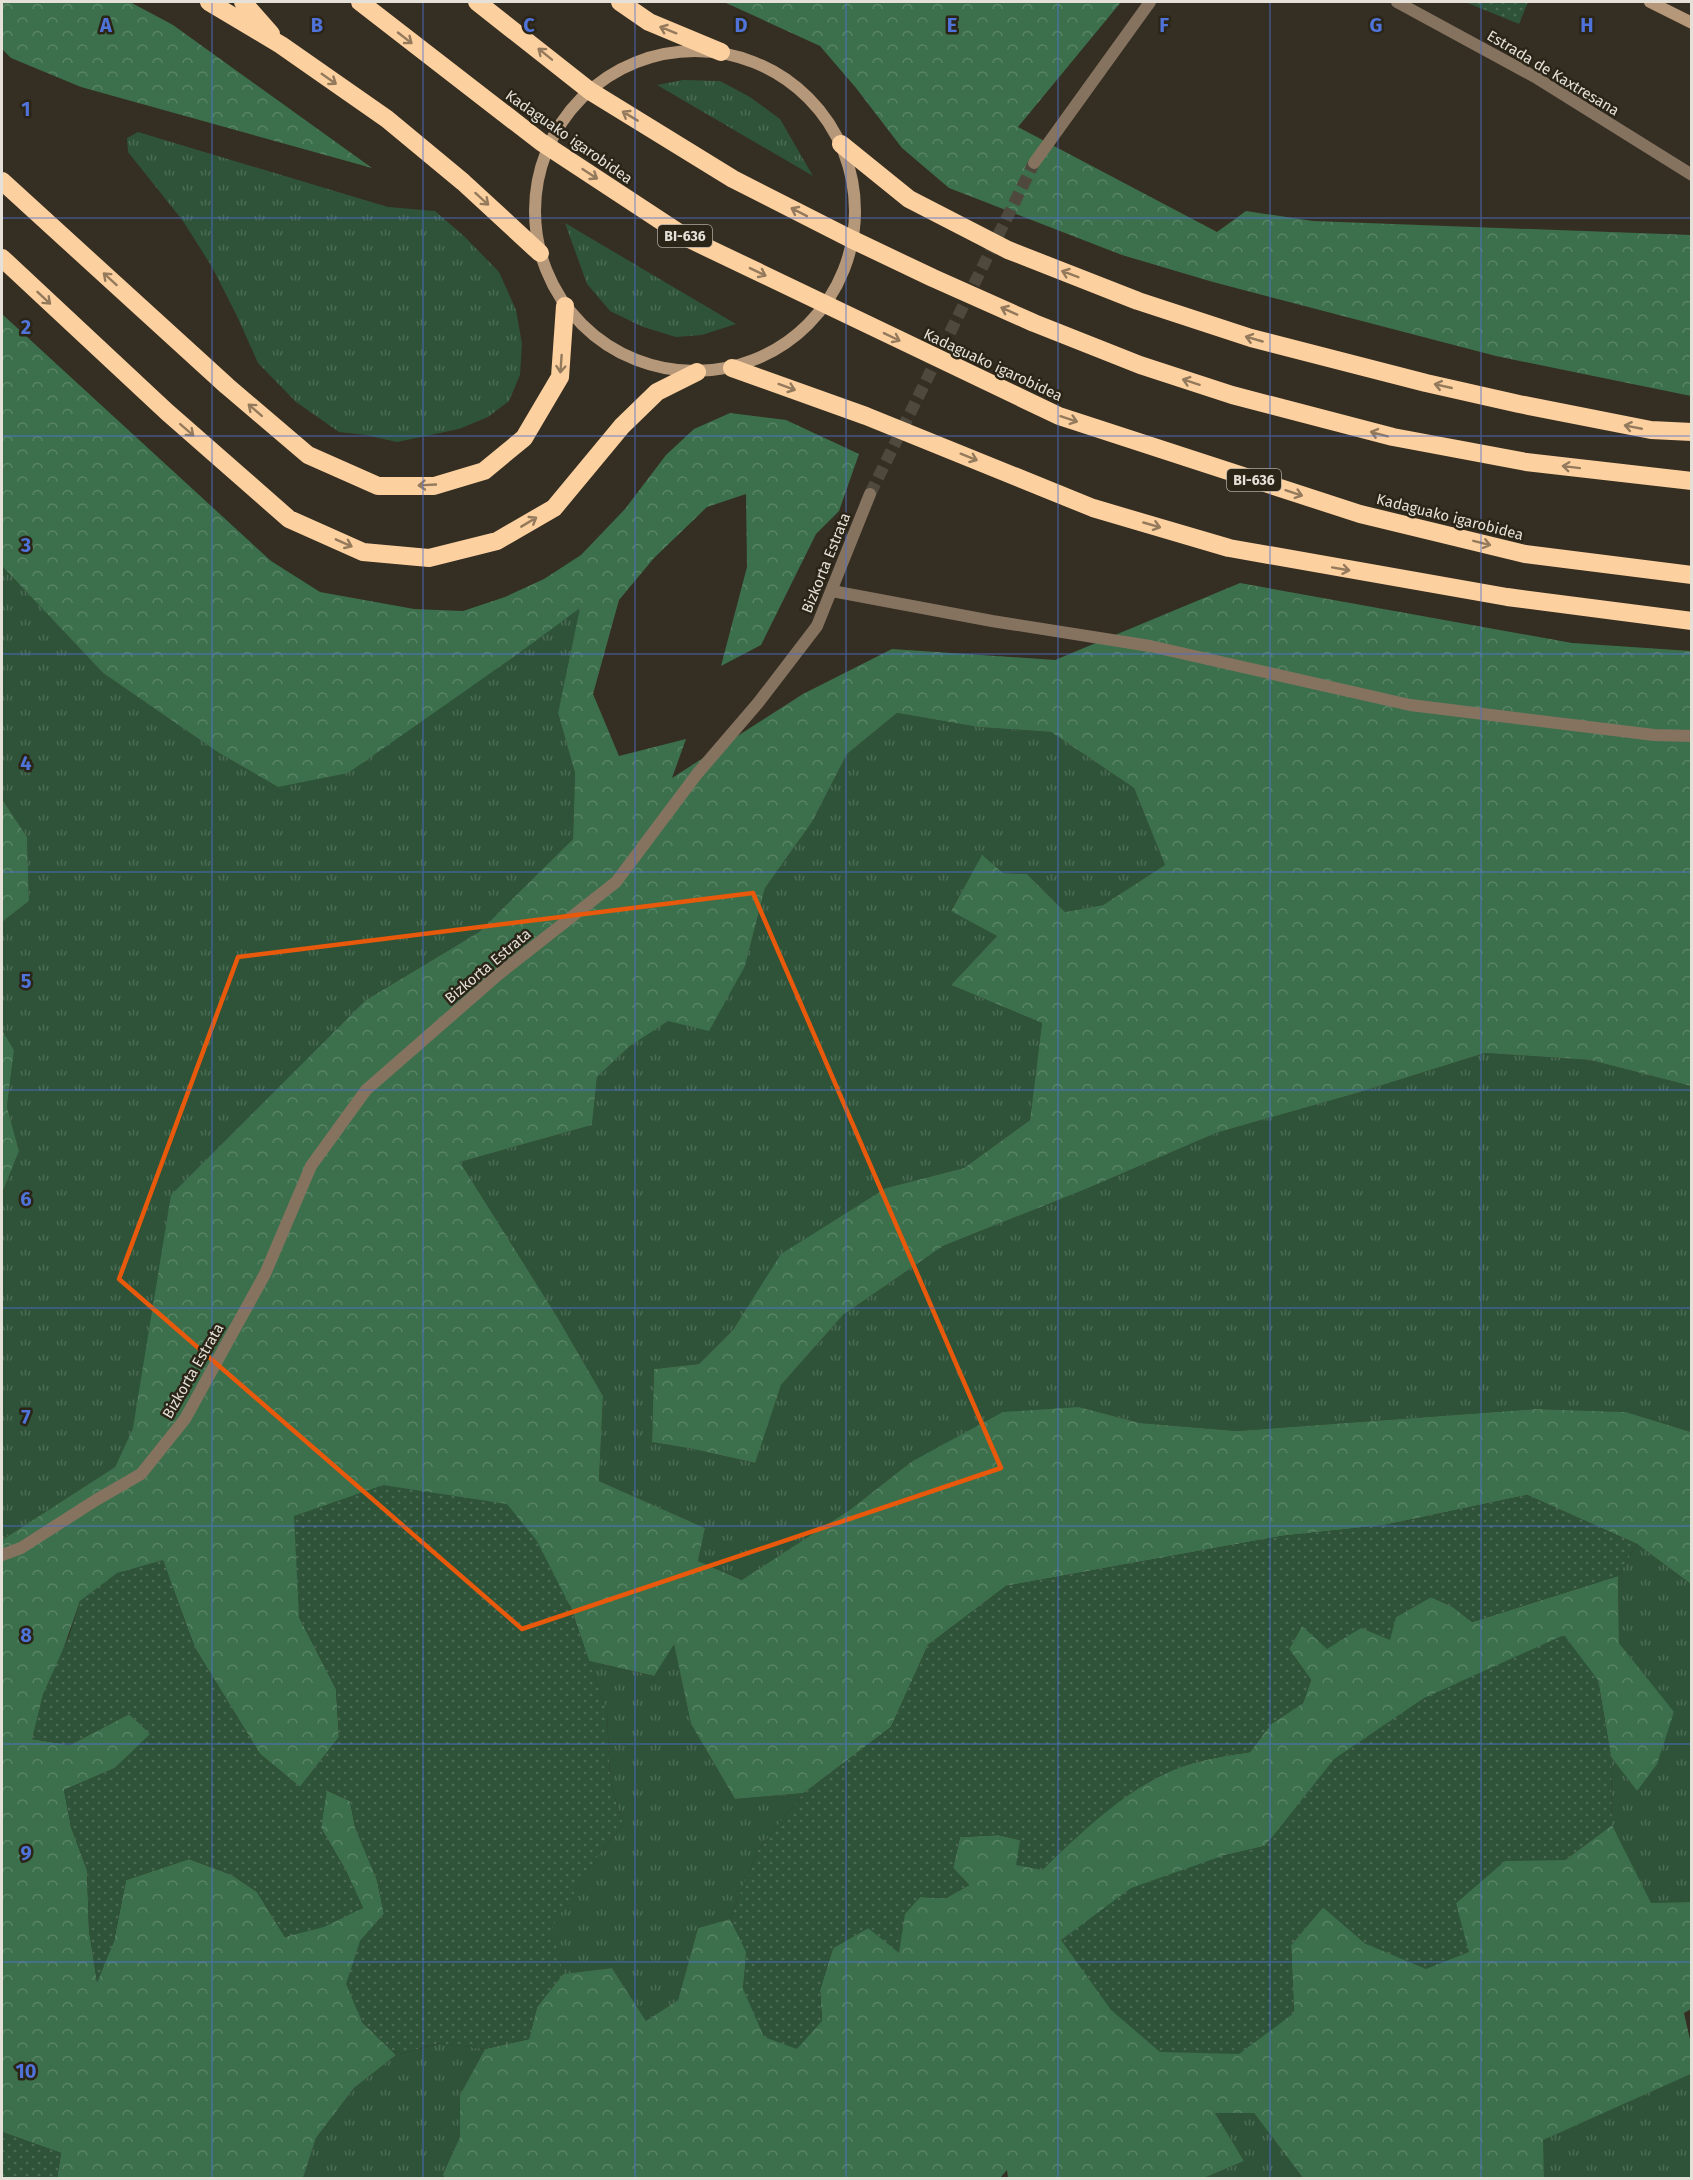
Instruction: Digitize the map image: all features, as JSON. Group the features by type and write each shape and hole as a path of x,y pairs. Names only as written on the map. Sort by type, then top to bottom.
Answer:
{"highway":[{"path":"209,2 281,45 387,119 463,182 540,253"},
{"path":"243,2 281,45"},
{"name":"Kadaguako igarobidea","path":"360,2 541,142 687,238 1059,416 1360,514 1525,554 1692,575"},
{"path":"477,2 590,91 733,179 933,278 1129,361 1232,395 1393,437 1526,462 1692,481"},
{"path":"620,2 649,22 721,52"},
{"path":"841,144 909,199 1008,250 1138,301 1251,338 1519,404 1651,430 1692,432"},
{"path":"2,181 227,386 308,455 378,486 434,486 484,471 524,438 560,377 565,306"},
{"path":"2,258 166,412 289,519 363,552 429,558 497,542 554,508 622,426 657,392 697,372"},
{"path":"732,368 866,416 1093,508 1229,548 1507,597 1692,621"}],"street":[{"path":"1034,163 1150,2"},
{"name":"Estrada de Kaxtresana","path":"1397,2 1535,77 1692,175"},
{"path":"1650,2 1692,23"},
{"path":"681,50 721,52 759,63 792,83 820,110 841,144 852,177 855,213 851,248 839,281 820,312 795,337 765,356 732,368 697,372 667,369 637,361 610,348 586,329 565,306 550,280 540,253 534,213 538,174 553,136 564,119 576,103 606,77 642,59 681,50"},
{"name":"Bizkorta Estrata","path":"2,1556 21,1548 141,1474 185,1419 265,1274 311,1166 366,1090 499,974 616,882 697,774 758,703 817,626 870,494"},
{"path":"832,591 992,621 1150,646 1410,705 1654,735 1692,736"}],"highlighted area":[{"path":"753,893 1001,1468 522,1629 119,1279 238,957"}],"green space":[{"path":"2,2 130,2 173,25 372,168 81,87 11,58 2,49"},
{"path":"724,2 1121,2 1018,127 1217,232 1246,211 1313,221 1691,235 1691,396 1496,356 1213,282 1122,255 949,188 902,148 820,46"},
{"path":"1465,2 1528,2 1519,24"},
{"path":"683,80 720,81 750,97 780,119 813,176 657,85"},
{"path":"138,132 388,207 435,211 465,237 499,272 516,310 522,344 520,375 509,401 488,417 459,429 397,442 339,432 296,402 258,363 212,267 183,221 128,152 127,138"},
{"path":"565,223 736,324 702,335 676,337 643,327 610,311 587,284"},
{"path":"2,314 271,561 320,592 414,609 463,611 505,597 544,579 581,555 625,509 666,455 694,429 730,413 786,420 859,454 839,511 816,534 761,645 721,666 747,567 746,494 707,507 654,558 619,600 593,694 619,756 686,739 672,778 803,694 892,649 1055,660 1240,583 1572,643 1691,651 1691,1086 1590,1060 1485,1053 1357,1093 1216,1133 1086,1189 943,1246 843,1315 781,1385 755,1463 652,1442 654,1369 699,1364 733,1330 781,1254 886,1188 964,1168 1030,1120 1042,1023 951,985 997,936 951,911 982,855 1003,873 1027,874 1065,912 1103,905 1165,865 1134,788 1051,732 978,727 897,713 847,754 812,822 765,888 745,966 709,1031 668,1021 630,1046 597,1077 592,1125 460,1162 556,1315 603,1396 599,1481 705,1528 698,1561 742,1580 851,1509 911,1462 1003,1412 1079,1407 1140,1423 1237,1431 1536,1409 1626,1412 1691,1432 1691,1584 1637,1544 1527,1495 1385,1525 1282,1536 1006,1586 928,1645 891,1727 804,1793 735,1799 691,1724 674,1644 654,1676 589,1661 570,1605 299,1617 336,1689 339,1737 300,1787 260,1754 195,1648 163,1561 80,1601 32,1739 70,1745 129,1714 151,1734 115,1768 64,1790 71,1827 87,1870 89,1930 97,1981 114,1941 126,1880 189,1859 232,1875 257,1892 285,1937 363,1908 345,1869 321,1828 326,1790 350,1801 355,1827 377,1880 384,1914 360,1941 362,2022 396,2055 354,2088 316,2138 303,2178 57,2178 61,2153 2,2132 2,1540 115,1467 133,1428 171,1195 366,1000 479,932 573,839 575,773 558,713 580,608 348,773 278,787 219,753 103,673 2,566"},
{"path":"2,566 103,673 219,753 278,787 448,702 515,656 581,606 558,713 575,773 573,839 479,932 366,1000 133,1428 115,1467 2,1540 2,1193 19,1151 7,1107 14,1050 2,1030 2,922 29,901 27,837 2,799"},
{"path":"897,713 978,727 1051,732 1134,788 1165,865 1103,905 1065,912 1027,874 1003,873 982,856 951,910 997,936 951,985 1042,1023 1030,1120 964,1168 886,1188 782,1254 733,1330 699,1364 654,1369 652,1442 754,1463 781,1385 843,1315 943,1246 1086,1189 1216,1133 1357,1093 1485,1053 1590,1060 1691,1086 1691,1432 1626,1412 1536,1409 1237,1431 1140,1423 1079,1407 911,1462 851,1509 743,1580 698,1561 705,1528 599,1481 603,1396 556,1315 460,1162 592,1125 597,1077 630,1046 745,966 765,888 812,822 847,754"},
{"path":"2,799 27,837 29,901 2,922"},
{"path":"2,1030 14,1050 7,1107 19,1151 2,1193"},
{"path":"383,1485 507,1504 537,1541 570,1606 607,1712 610,1780 623,1825 599,1854 552,1927 563,1974 537,2007 529,2039 485,2049 440,2043 396,2055 362,2022 346,1984 360,1941 384,1914 377,1880 355,1827 350,1801 327,1790 321,1828 345,1869 363,1908 324,1927 285,1937 257,1892 232,1875 189,1859 126,1880 114,1941 97,1983 89,1930 87,1870 71,1827 64,1790 115,1768 150,1734 129,1714 70,1745 32,1739 43,1694 69,1636 80,1601 117,1573 163,1560 195,1648 260,1754 300,1787 339,1737 336,1689 299,1617 294,1516"},
{"path":"1527,1495 1637,1544 1618,1576 1472,1622 1453,1607 1431,1597 1396,1617 1390,1640 1361,1628 1327,1649 1302,1626 1289,1649 1311,1680 1303,1703 1271,1724 1250,1752 1173,1770 1137,1789 1103,1814 1042,1870 1016,1865 1020,1840 998,1835 960,1837 953,1868 969,1885 946,1898 920,1897 905,1914 899,1953 868,1928 833,1948 820,1990 822,2021 797,2049 764,2037 743,1989 746,1952 730,1919 758,1850 804,1793 891,1727 928,1645 1006,1586 1282,1536 1385,1525"},
{"path":"1637,1544 1691,1584 1691,1902 1651,1904 1612,1825 1611,1757 1637,1791 1674,1713 1619,1643 1618,1576"},
{"path":"1618,1576 1619,1643 1674,1712 1657,1764 1637,1791 1611,1757 1598,1680 1298,1806 1265,1846 1222,1856 1294,2013 1291,1945 1323,1907 1366,1944 1456,1903 1505,1860 1565,1860 1612,1825 1651,1903 1691,1902 1691,2009 1684,2013 1691,2044 1691,2074 1543,2140 1544,2178 1303,2178 1254,2113 1215,2113 1244,2161 1204,2178 1008,2178 1007,2170 1000,2178 444,2178 443,2174 460,2137 460,2095 485,2049 529,2039 537,2007 563,1974 612,1968 646,2021 678,2000 698,1928 730,1919 747,1952 743,1989 822,2021 820,1990 833,1948 868,1928 905,1913 920,1897 946,1898 969,1885 953,1868 960,1837 998,1835 1020,1840 1042,1870 1103,1814 1137,1789 1173,1770 1250,1752 1271,1724 1303,1703 1311,1680 1289,1649 1302,1626 1361,1628 1396,1617 1431,1597 1453,1607 1472,1622"},
{"path":"1564,1635 1598,1680 1611,1757 1612,1825 1565,1860 1505,1861 1456,1903 1469,1952 1426,1969 1366,1944 1323,1907 1291,1945 1294,2013 1239,2054 1160,2052 1111,2010 1061,1940 1131,1888 1222,1856 1265,1846 1334,1759 1424,1698"},
{"path":"674,1643 691,1724 735,1799 804,1793 758,1850 730,1919 698,1928 678,2000 646,2021 612,1968 563,1974 551,1927 599,1854 623,1825 610,1780 607,1712 589,1661 653,1676"},
{"path":"441,2043 485,2049 460,2095 460,2137 443,2174 444,2178 303,2178 316,2138 354,2088 396,2055"},
{"path":"1691,2074 1691,2178 1544,2178 1542,2140"},
{"path":"1215,2113 1254,2113 1303,2178 1204,2178 1244,2161"},
{"path":"2,2132 61,2153 57,2178 2,2178"}],"tunnel":[{"path":"870,494 1034,163"}]}
